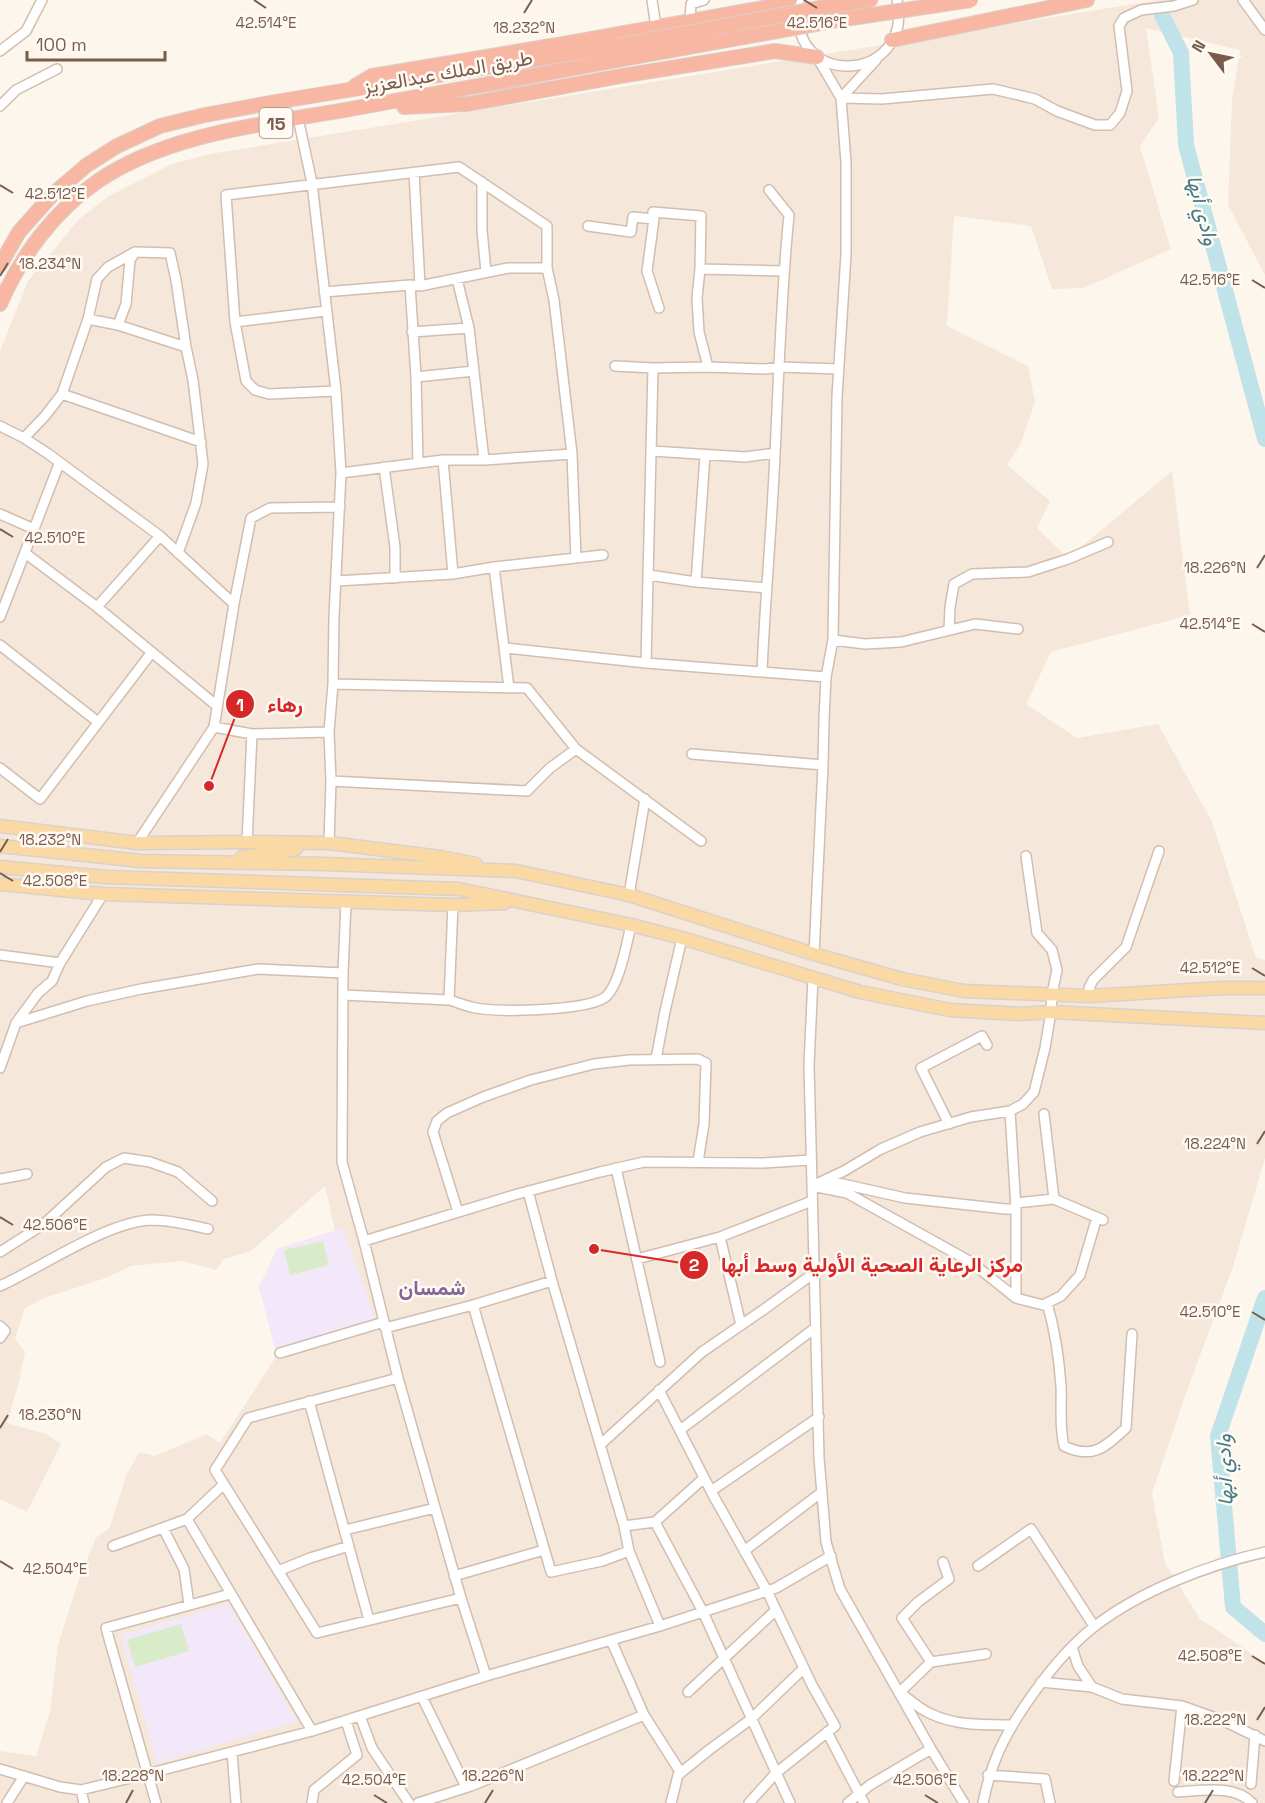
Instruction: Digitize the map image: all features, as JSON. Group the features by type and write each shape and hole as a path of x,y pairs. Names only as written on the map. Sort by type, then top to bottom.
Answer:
{"highway":[{"name":"طريق الملك عبدالعزيز","path":"0,265 19,232 52,195 87,165 117,146 160,126 216,113 617,46 871,0"},
{"name":"طريق الملك عبدالعزيز","path":"0,304 27,252 66,206 98,181 166,147 206,136 298,118 838,20 971,0"},
{"path":"347,90 372,76 690,21 789,1"},
{"path":"892,40 1080,1"},
{"path":"348,110 468,104 775,51 817,57"}],"main road":[{"path":"0,826 137,843 329,843 440,857 629,895 814,954 902,979 964,991 1090,996 1222,988 1265,988"},
{"path":"208,862 329,843"},
{"path":"0,846 141,861 516,872"},
{"path":"0,867 105,877 459,890 632,925 860,992 950,1010 1020,1014 1051,1012 1265,1023"},
{"path":"202,881 302,899"},
{"path":"0,884 103,894 453,905 527,902"}],"street":[{"path":"0,51 26,31 42,0"},
{"path":"652,0 656,27"},
{"path":"690,21 691,4 704,0"},
{"path":"841,98 892,40 898,26 897,0"},
{"path":"841,98 882,99 993,89 1035,99 1057,111 1095,125 1110,125 1120,113 1127,91 1119,26 1124,18 1141,10 1174,6 1193,0"},
{"path":"1243,0 1265,30"},
{"path":"789,1 806,45 817,57 841,98 847,191 846,254 838,369 833,640 826,677 814,954"},
{"path":"817,57 830,63 858,66 883,52"},
{"path":"0,106 16,90 57,69"},
{"path":"298,118 312,183 336,391 341,473 333,684 328,732 331,781 329,843"},
{"path":"336,391 269,394 255,390 246,381 235,322 226,195 459,167 547,226 548,268 554,300 572,454 576,558"},
{"path":"414,172 415,286 412,332 416,377 418,463"},
{"path":"482,182 482,230 486,272"},
{"path":"762,672 780,367 783,271 789,215 769,190"},
{"path":"659,308 647,271 654,212 701,216 697,298 699,332 708,367"},
{"path":"588,226 631,232 633,217 654,219"},
{"path":"118,325 126,304 130,260 135,252"},
{"path":"24,438 62,394 88,319 97,279 108,267 135,252 170,253 193,380 203,464 196,502 178,553"},
{"path":"324,292 415,286 508,268 548,268"},
{"path":"700,269 783,271"},
{"path":"457,279 469,328 484,460"},
{"path":"235,322 326,311"},
{"path":"88,319 118,325 186,347"},
{"path":"412,332 469,328"},
{"path":"615,366 838,369"},
{"path":"646,663 653,368"},
{"path":"416,377 474,371"},
{"path":"62,394 201,442"},
{"path":"0,426 24,438 160,536 234,604"},
{"path":"652,451 745,457 775,453"},
{"path":"341,473 443,460 484,460 572,454"},
{"path":"696,582 705,456"},
{"path":"443,460 453,574"},
{"path":"0,617 59,464"},
{"path":"384,467 395,547 395,578"},
{"path":"137,843 214,727 251,518 270,508 340,507"},
{"path":"0,514 34,529"},
{"path":"97,607 160,536"},
{"path":"950,630 950,607 954,584 972,574 1028,572 1068,559 1108,542"},
{"path":"26,553 97,607 217,706"},
{"path":"337,581 453,574 603,555"},
{"path":"494,567 509,688"},
{"path":"649,575 766,588"},
{"path":"833,640 865,644 901,642 975,624 1018,629"},
{"path":"0,645 98,722"},
{"path":"505,648 646,663 826,677"},
{"path":"0,768 40,799 152,652"},
{"path":"333,684 528,688 576,749 701,841"},
{"path":"214,727 252,734 328,732"},
{"path":"247,842 252,734"},
{"path":"331,781 527,791 550,768 576,749"},
{"path":"692,754 823,765"},
{"path":"629,895 645,800"},
{"path":"1090,996 1089,988 1093,980 1126,947 1159,851"},
{"path":"812,1186 844,1171 881,1149 920,1132 970,1117 1010,1111 1023,1104 1034,1092 1045,1048 1057,970 1052,950 1037,933 1026,856"},
{"path":"0,1068 16,1023 38,993 52,981 60,963 103,894"},
{"path":"346,902 343,973 342,1162 398,1378 454,1576 486,1676"},
{"path":"449,1000 453,905"},
{"path":"343,995 449,1000 472,1008 512,1011 555,1009 586,1004 604,998 615,983 632,925"},
{"path":"656,1059 664,1011 682,938"},
{"path":"0,955 60,963"},
{"path":"16,1023 98,998 258,969 343,973"},
{"path":"813,977 809,1066 811,1160 819,1458 826,1542 840,1589 964,1803"},
{"path":"949,1124 921,1068 982,1036 987,1045"},
{"path":"458,1212 433,1132 437,1121 447,1113 483,1097 531,1080 594,1064 656,1059 698,1059 706,1063 704,1124 698,1162"},
{"path":"1010,1111 1016,1206 1016,1298"},
{"path":"1044,1114 1054,1199"},
{"path":"0,1252 44,1224 106,1167 124,1158 150,1162 178,1172 212,1201"},
{"path":"364,1241 528,1191 644,1162 811,1160"},
{"path":"616,1168 660,1362"},
{"path":"0,1179 27,1174"},
{"path":"812,1186 847,1193 971,1262 1016,1298 1043,1305 1061,1296 1080,1275 1100,1219 1054,1199 1005,1209 905,1198 825,1180"},
{"path":"528,1191 552,1281 601,1444 629,1551 660,1626"},
{"path":"637,1259 720,1237 812,1201"},
{"path":"0,1286 123,1225 153,1220 208,1229"},
{"path":"720,1237 741,1325"},
{"path":"601,1444 702,1352 814,1273"},
{"path":"280,1353 385,1325 473,1305 552,1281"},
{"path":"1047,1303 1055,1331 1060,1386 1061,1435 1064,1446 1076,1452 1093,1452 1110,1442 1126,1428 1132,1334"},
{"path":"473,1305 551,1572 602,1561 629,1551"},
{"path":"0,1326 5,1331 0,1338"},
{"path":"680,1430 815,1328"},
{"path":"398,1378 248,1418 215,1470 317,1633 461,1598"},
{"path":"659,1390 704,1478 767,1592 835,1726 776,1773 749,1803"},
{"path":"309,1401 369,1620"},
{"path":"711,1491 819,1417"},
{"path":"624,1526 655,1522 704,1478"},
{"path":"113,1546 187,1519 224,1484"},
{"path":"744,1551 822,1492"},
{"path":"345,1530 435,1508"},
{"path":"187,1519 312,1731"},
{"path":"655,1522 702,1612 790,1803"},
{"path":"163,1528 184,1569 189,1605"},
{"path":"978,1566 1031,1529 1094,1626"},
{"path":"278,1570 349,1546"},
{"path":"454,1576 544,1550"},
{"path":"983,1803 988,1776 999,1748 1012,1725 1041,1682 1094,1626 1118,1610 1173,1582 1210,1567 1260,1553"},
{"path":"0,1769 60,1787 81,1790 147,1774 312,1731 767,1592 831,1556"},
{"path":"931,1662 902,1618 918,1602 949,1579 943,1562"},
{"path":"156,1803 106,1628 230,1594"},
{"path":"688,1692 776,1610"},
{"path":"611,1640 644,1715 681,1773"},
{"path":"1072,1647 1078,1666 1092,1687"},
{"path":"900,1692 931,1662 986,1654"},
{"path":"671,1803 678,1775 751,1719 804,1668"},
{"path":"1041,1682 1092,1687 1122,1700 1182,1706 1224,1721 1265,1741"},
{"path":"900,1692 928,1713 951,1721 984,1725 1012,1725"},
{"path":"422,1697 466,1787"},
{"path":"1174,1780 1182,1706"},
{"path":"418,1803 466,1787 644,1715"},
{"path":"360,1716 372,1748 409,1803"},
{"path":"312,1803 314,1790 357,1755 346,1721"},
{"path":"827,1732 861,1798"},
{"path":"1251,1784 1255,1735"},
{"path":"848,1803 861,1798 870,1785 931,1749"},
{"path":"232,1752 236,1803"},
{"path":"6,1803 24,1776"},
{"path":"988,1776 1045,1779 1050,1803"},
{"path":"81,1790 84,1803"},
{"path":"1178,1792 1224,1791 1242,1795 1252,1803"}],"shaded area":[{"path":"1158,0 1265,0 1265,275 1228,205 1232,101 1240,50 1146,28 1159,118 1140,146 1171,249 1084,288 1052,289 1031,226 954,216 947,326 1028,366 1035,402 1021,443 1007,465 1050,501 1037,528 1068,558 1172,471 1190,615 1051,652 1026,704 1077,738 1158,724 1212,822 1256,958 1265,960 1265,1158 1233,1267 1152,1493 1165,1563 1200,1619 1265,1665 1265,1803 0,1803 0,1751 36,1756 50,1711 58,1645 80,1576 96,1538 110,1527 126,1476 139,1452 155,1456 206,1434 220,1443 277,1355 259,1287 277,1249 335,1231 325,1186 251,1251 224,1259 216,1270 183,1261 131,1266 103,1279 44,1298 25,1308 15,1339 25,1352 7,1423 46,1434 61,1444 27,1512 0,1499 0,351 28,281 79,219 109,196 172,164 210,154"},
{"path":"342,1228 376,1321 275,1349 259,1287 277,1249"},
{"path":"228,1604 297,1721 157,1763 121,1635"}],"green space":[{"path":"323,1241 329,1265 290,1275 284,1250"},
{"path":"181,1624 189,1651 135,1667 127,1640"}],"waterway":[{"name":"وادي أبها","path":"1162,15 1181,53 1186,145 1265,439"},
{"name":"وادي أبها","path":"1265,1298 1218,1436 1233,1607 1265,1634"}],"place":[{"name":"رهاء","path":"209,786"},
{"name":"مركز الرعاية الصحية الأولية وسط أبها","path":"594,1249"}],"district":[{"name":"شمسان","path":"432,1287"}]}
